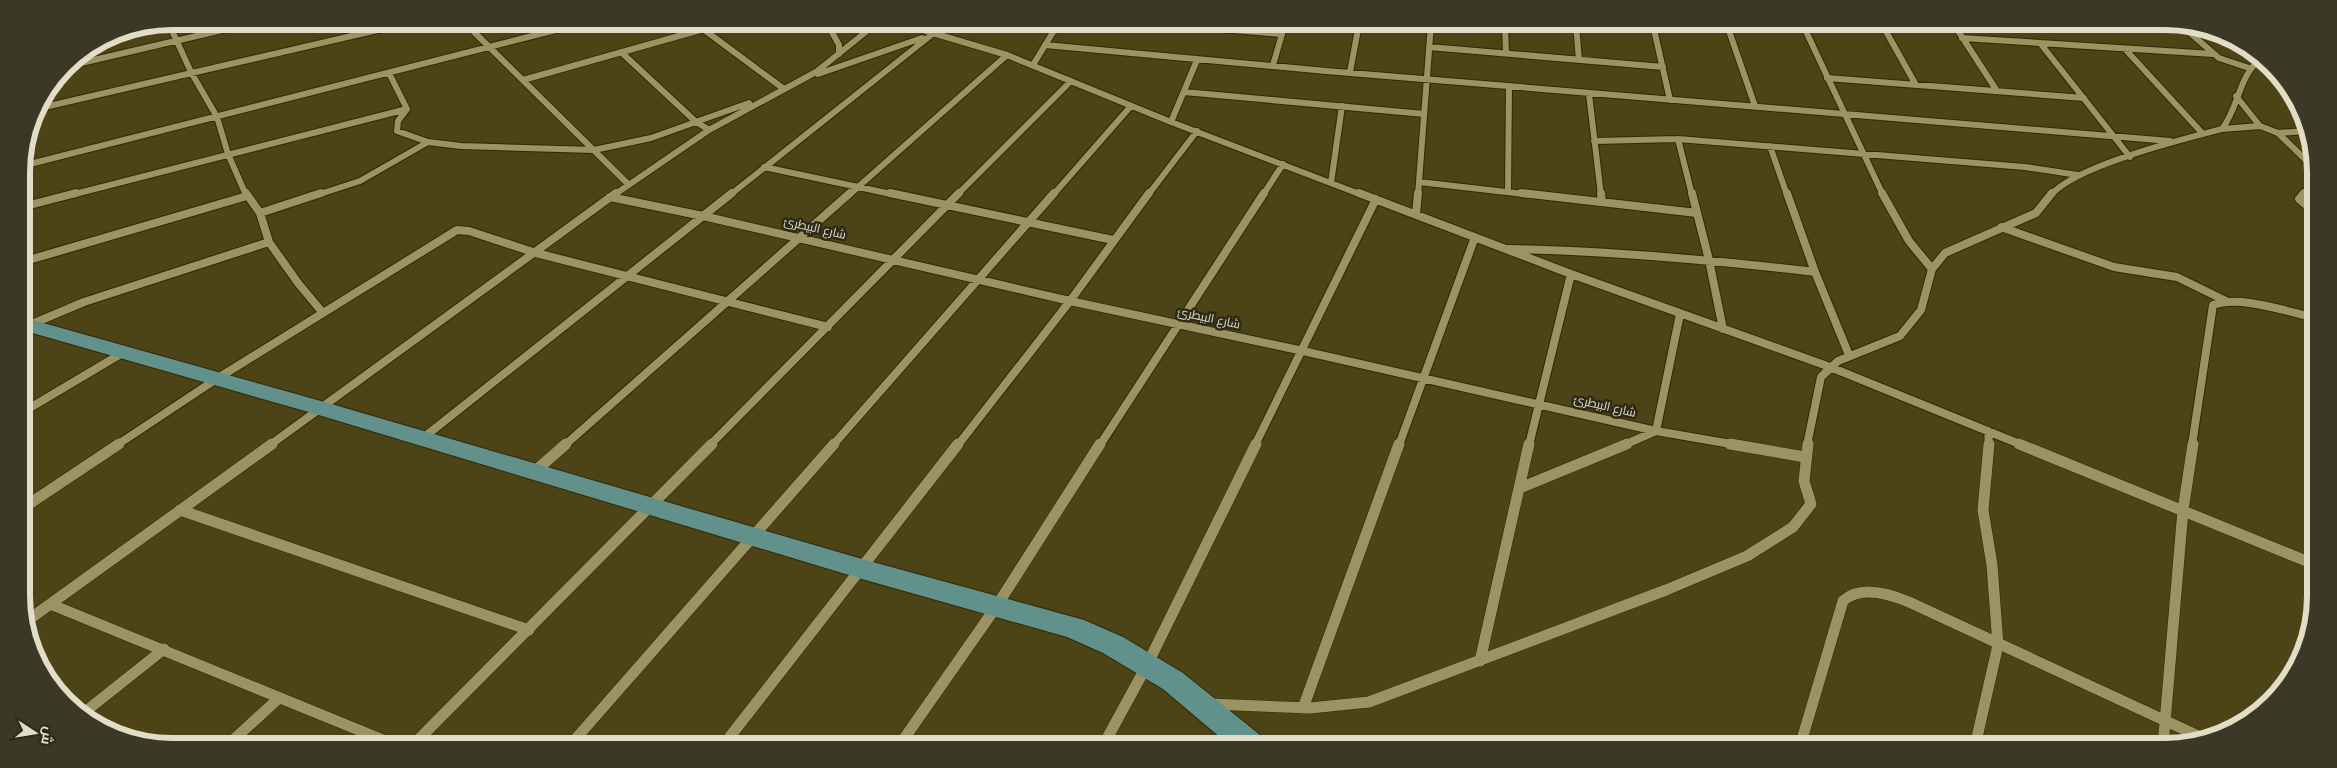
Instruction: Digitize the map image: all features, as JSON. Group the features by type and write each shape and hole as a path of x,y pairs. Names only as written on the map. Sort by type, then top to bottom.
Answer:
{"main road":[{"path":"30,328 218,378 862,570 1074,628 1113,645 1173,681 1242,738"}],"street":[{"path":"171,30 191,72 217,116 228,154 247,196 260,213 269,242 298,284 323,313"},
{"path":"80,63 225,30"},
{"path":"46,107 377,30"},
{"path":"473,30 570,129 628,184"},
{"path":"30,164 556,30"},
{"path":"523,80 699,30"},
{"path":"703,30 784,89"},
{"path":"831,30 839,44 839,54"},
{"path":"802,80 868,30"},
{"path":"928,30 932,34 1007,55 1171,122 1571,274 1830,367 2307,561"},
{"path":"1032,65 1054,30"},
{"path":"1245,30 1282,34"},
{"path":"1273,65 1283,30"},
{"path":"1350,72 1358,30"},
{"path":"1416,214 1430,30"},
{"path":"1505,30 1506,53"},
{"path":"1576,30 1579,60"},
{"path":"1654,30 1670,100"},
{"path":"1729,30 1755,106"},
{"path":"1805,30 1861,153 1902,232 1916,252 1932,269"},
{"path":"1885,30 1916,85"},
{"path":"1957,30 1997,91"},
{"path":"2189,32 2225,61 2249,68"},
{"path":"32,617 536,253 628,184 709,130 802,80 932,34"},
{"path":"423,438 932,34"},
{"path":"1962,38 2125,50 2214,54"},
{"path":"2040,43 2130,157"},
{"path":"1045,45 1509,88 1842,112 2175,141"},
{"path":"1429,47 1662,67"},
{"path":"2125,50 2203,134"},
{"path":"622,52 695,121 709,130"},
{"path":"533,473 798,237 1007,55"},
{"path":"1171,122 1197,60"},
{"path":"2222,129 2230,116 2236,96 2249,68 2256,62"},
{"path":"389,73 407,109"},
{"path":"1827,78 2084,98"},
{"path":"420,738 529,630 946,205 1072,81"},
{"path":"1508,192 1509,88"},
{"path":"1184,92 1424,114"},
{"path":"1589,94 1602,202"},
{"path":"407,109 398,121 397,130 428,142 460,146 594,150 644,140 773,95"},
{"path":"2236,96 2260,126"},
{"path":"576,738 1026,223 1131,106"},
{"path":"1331,183 1342,106"},
{"path":"30,205 407,109"},
{"path":"1203,704 1259,704 1303,708 1337,708 1369,702 1666,590 1747,556 1786,532 1799,520 1811,504 1804,481 1804,457 1818,383 1830,367 1849,356 1896,339 1904,332 1921,310 1932,269 1944,253 2036,213 2057,188 2078,175 2175,141 2222,129 2260,126 2278,133 2307,160"},
{"path":"2278,133 2301,131"},
{"path":"729,738 862,570 1070,301 1113,240 1197,132"},
{"path":"1594,141 1678,139 2032,168 2078,175"},
{"path":"1678,139 1709,260 1723,329"},
{"path":"260,213 360,181 428,142"},
{"path":"1770,146 1815,272 1849,356"},
{"path":"904,738 996,607 1177,324 1283,164"},
{"path":"764,168 1113,240"},
{"path":"1419,182 1697,213"},
{"path":"2307,190 2299,200 2307,206"},
{"path":"30,260 247,196"},
{"name":"شارع البيطرئ","path":"610,197 798,237 1070,301 1303,351 1656,431 1804,457"},
{"path":"1107,738 1147,665 1303,351 1376,199"},
{"path":"2002,227 2114,267 2175,276 2228,302"},
{"path":"30,504 218,378 455,230 470,231 536,253 828,327"},
{"path":"1303,708 1425,379 1475,237"},
{"path":"30,324 84,302 269,242"},
{"path":"1506,249 1570,249 1709,260 1815,272"},
{"path":"1480,661 1538,404 1571,274"},
{"path":"2164,738 2184,510 2212,308 2216,303 2228,302 2307,316"},
{"path":"1520,488 1598,457 1656,431 1680,314"},
{"path":"30,408 124,352"},
{"path":"1977,738 1998,644 1992,565 1983,510 1983,491 1989,451 1988,431"},
{"path":"180,510 529,630"},
{"path":"1802,738 1843,601 1851,594 1880,594 1902,599 2195,735"},
{"path":"50,604 378,738"},
{"path":"87,710 164,649"},
{"path":"235,738 279,698"}]}
